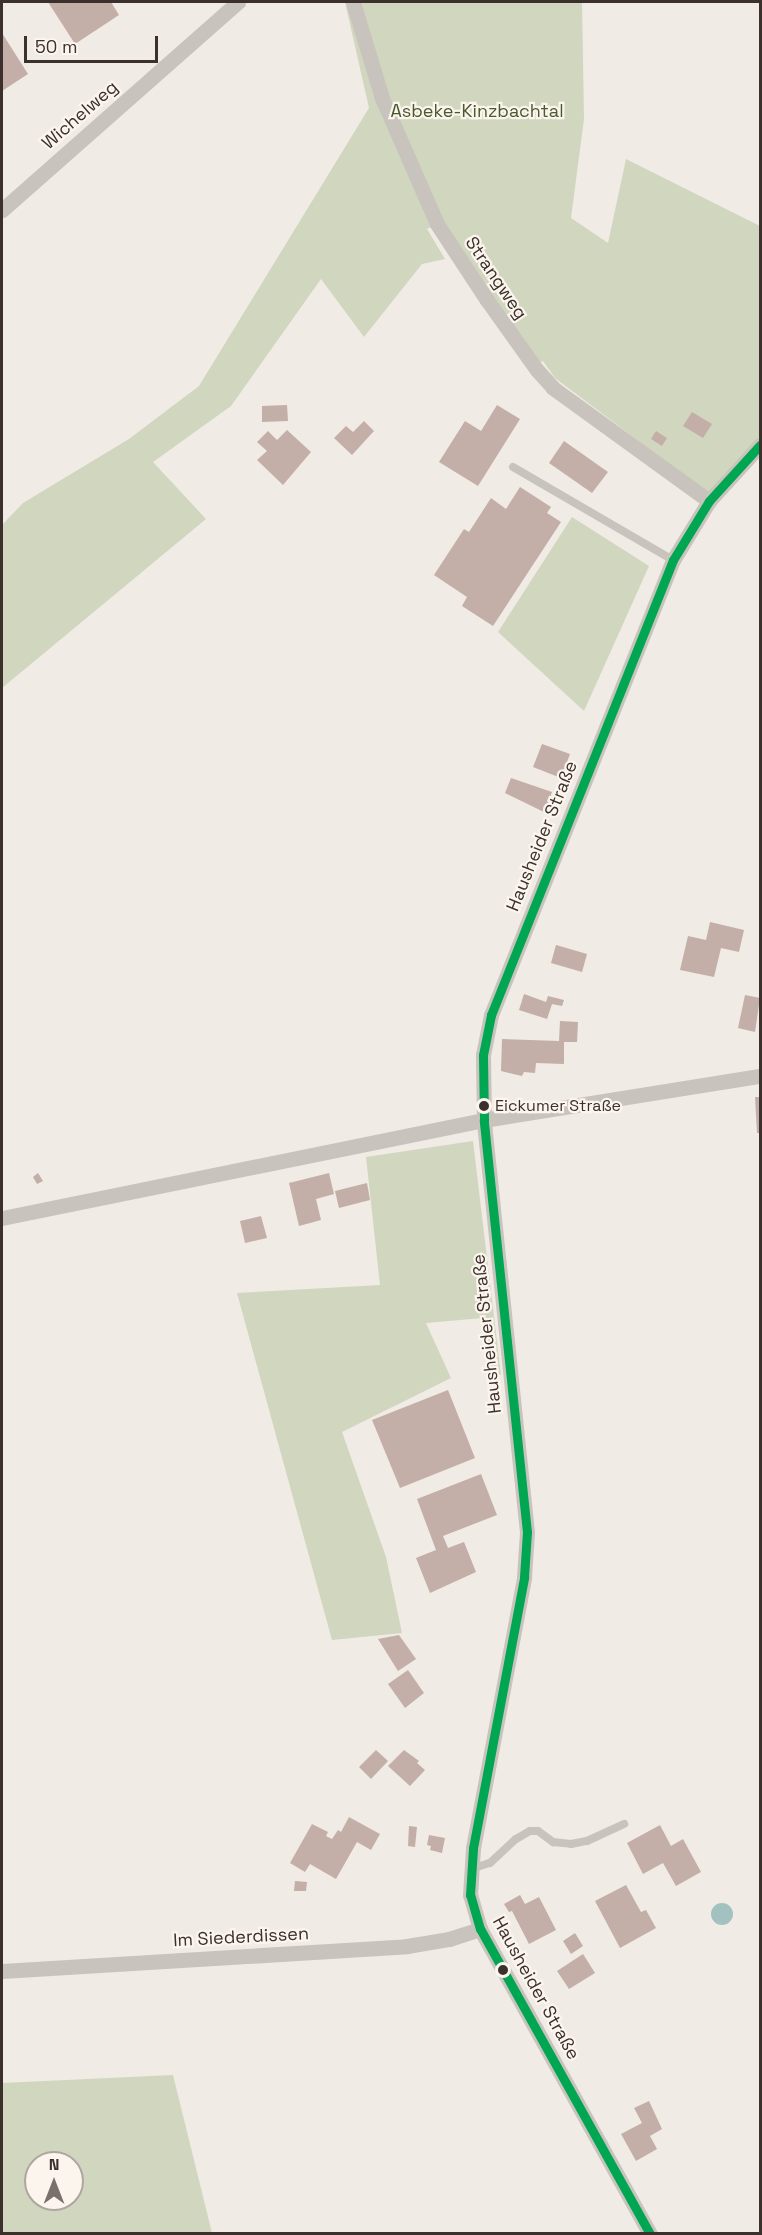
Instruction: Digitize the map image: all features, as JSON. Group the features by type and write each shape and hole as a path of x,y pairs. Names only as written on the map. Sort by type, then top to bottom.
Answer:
{"street":[{"name":"Wichelweg","path":"2,210 238,2"},
{"name":"Strangweg","path":"353,2 382,98 437,224 486,300 537,370 553,388 709,501"},
{"name":"Hausheider Straße","path":"650,2234 480,1929 470,1895 470,1869 524,1577 527,1532 484,1120 483,1055 491,1015 673,560 709,501 760,445"},
{"path":"2,1218 484,1120 760,1076"},
{"name":"Im Siederdissen","path":"2,1971 407,1946 449,1939 480,1929"}],"lane":[{"path":"513,467 673,560"},
{"path":"470,1869 490,1863 516,1839 530,1831 538,1831 553,1842 571,1844 587,1841 624,1824"}],"green space":[{"name":"Asbeke-Kinzbachtal","path":"345,2 582,2 584,119 571,218 608,243 626,159 760,226 760,436 709,494 555,378 543,361 535,364 437,224 427,229 445,259 422,264 364,337 321,279 231,406 153,462 206,519 2,688 2,525 23,503 129,439 199,386 369,108"},
{"path":"572,517 649,566 584,711 498,632"},
{"path":"473,1141 501,1375 488,1376 483,1318 426,1323 451,1378 342,1432 386,1557 402,1633 332,1640 237,1293 380,1285 366,1157"},
{"path":"173,2075 212,2233 2,2233 2,2083"}],"water":[{"path":"722,1903 730,1906 733,1914 730,1922 722,1925 714,1922 711,1914 714,1906"}],"building":[{"path":"48,2 111,2 119,15 75,44"},
{"path":"2,33 28,74 2,91"},
{"path":"287,405 288,421 262,422 262,406"},
{"path":"497,405 520,419 478,486 439,462 465,421 481,431"},
{"path":"692,412 712,424 703,438 683,426"},
{"path":"364,421 374,431 352,455 334,438 346,426 353,432"},
{"path":"287,430 311,452 283,485 257,460 267,451 257,442 268,431 277,440"},
{"path":"656,431 667,438 662,446 651,439"},
{"path":"564,441 608,472 592,493 549,463"},
{"path":"520,487 551,507 547,513 561,522 493,626 462,606 467,597 434,575 464,529 469,532 491,498 506,509"},
{"path":"542,744 570,754 561,778 533,767"},
{"path":"511,778 552,792 544,812 505,793"},
{"path":"710,922 744,930 739,952 721,948 714,977 680,970 688,936 706,940"},
{"path":"556,945 587,954 582,972 551,963"},
{"path":"524,994 546,1002 548,996 564,1000 562,1006 552,1004 547,1019 519,1010"},
{"path":"745,995 760,998 755,1032 738,1028"},
{"path":"560,1021 578,1022 577,1042 564,1042 564,1064 536,1063 535,1073 524,1072 522,1076 501,1071 502,1039 559,1041"},
{"path":"755,1097 760,1097 760,1133 757,1133"},
{"path":"38,1173 43,1181 37,1184 33,1177"},
{"path":"329,1173 334,1194 316,1199 321,1220 299,1226 289,1183"},
{"path":"367,1183 370,1200 339,1208 335,1191"},
{"path":"261,1216 267,1238 245,1243 240,1221"},
{"path":"448,1390 475,1458 400,1488 372,1420"},
{"path":"481,1474 497,1515 443,1536 448,1548 464,1542 476,1572 430,1593 416,1558 436,1550 417,1499"},
{"path":"399,1635 416,1659 398,1671 378,1639"},
{"path":"408,1670 424,1693 405,1708 388,1684"},
{"path":"376,1750 388,1761 371,1779 359,1767"},
{"path":"404,1750 419,1761 417,1763 425,1770 410,1786 388,1766"},
{"path":"349,1817 380,1834 371,1850 357,1842 336,1879 310,1864 305,1872 290,1863 312,1824 328,1832 326,1836 332,1839 338,1830 341,1832"},
{"path":"660,1825 671,1846 683,1839 701,1872 676,1886 663,1863 643,1874 627,1843"},
{"path":"409,1826 417,1827 415,1847 408,1846"},
{"path":"429,1835 445,1838 442,1853 430,1850 431,1846 427,1845"},
{"path":"295,1881 307,1882 306,1891 294,1891"},
{"path":"626,1885 641,1912 646,1910 656,1928 620,1948 595,1901"},
{"path":"520,1895 525,1904 539,1897 556,1930 529,1944 512,1911 509,1912 504,1904"},
{"path":"575,1933 583,1946 571,1954 563,1941"},
{"path":"583,1954 595,1973 569,1989 557,1971"},
{"path":"649,2101 662,2129 650,2136 657,2149 636,2161 621,2134 642,2123 634,2108"}],"transit line":[{"path":"650,2234 480,1929 470,1895 473,1848 524,1577 527,1532 484,1120 483,1055 491,1015 673,560 709,501 760,445"}],"place":[{"name":"Eickumer Straße","path":"484,1106"}]}
